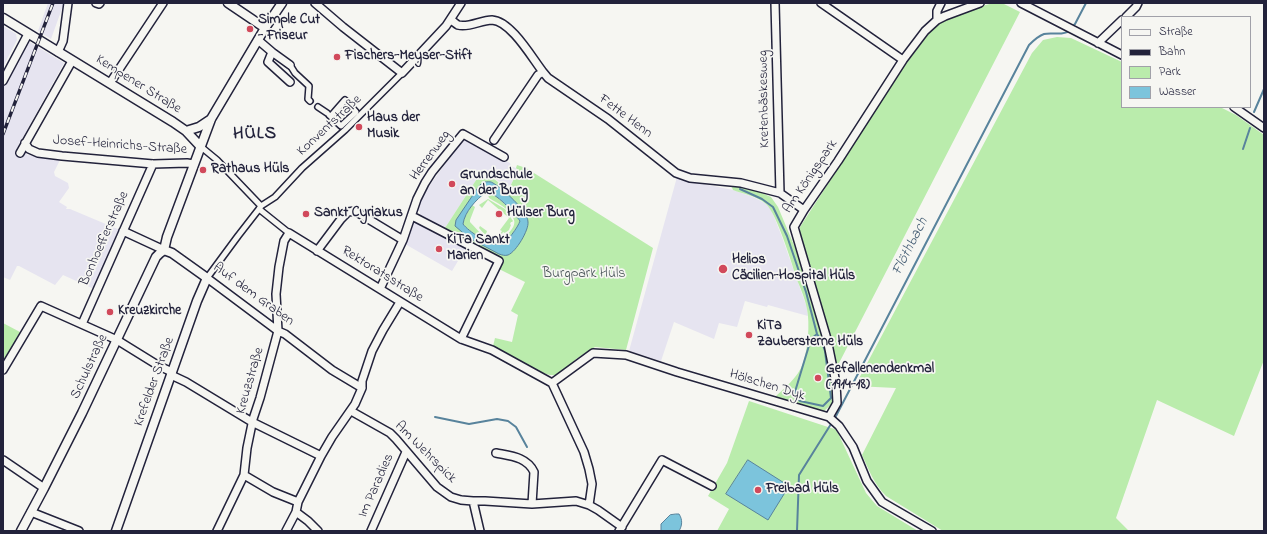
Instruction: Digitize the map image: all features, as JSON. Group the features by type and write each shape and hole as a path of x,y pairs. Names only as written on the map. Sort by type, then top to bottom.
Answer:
{"street":[{"path":"58,52 63,41 68,3"},
{"path":"96,3 100,3"},
{"path":"110,83 163,3"},
{"path":"228,3 265,28"},
{"name":"Schulstraße","path":"21,531 82,413 156,257 164,250 167,237 211,119 265,28 282,3"},
{"path":"315,3 402,73 451,20 461,3"},
{"name":"Kretenbäskesweg","path":"775,3 780,193"},
{"path":"821,3 903,60"},
{"path":"937,20 937,11 941,3"},
{"name":"Am Königspark","path":"829,417 837,403 836,383 827,338 794,227 903,60 925,31 937,20 980,3"},
{"path":"1020,3 1029,5 1066,27 1121,54"},
{"path":"1127,16 1138,3"},
{"name":"Kempener Straße","path":"3,18 186,130 200,146"},
{"name":"Fette Henn","path":"451,20 459,25 491,20 497,21 514,33 548,78 608,119 676,173 690,178 741,183 780,193 804,210"},
{"path":"1098,43 1121,21"},
{"path":"3,81 28,34"},
{"path":"258,40 290,66 309,86 308,99 310,101"},
{"path":"272,52 268,62 290,82"},
{"name":"Josef-Heinrichs-Straße","path":"20,153 72,61"},
{"path":"494,140 538,75 543,72"},
{"name":"Konventstraße","path":"260,208 275,197 357,114 402,73"},
{"path":"329,115 345,100 357,114"},
{"path":"318,107 343,128"},
{"path":"1235,108 1264,128"},
{"path":"186,130 198,127 211,119"},
{"name":"Herrenweg","path":"380,289 403,240 417,199 425,183 432,172 464,134 504,157"},
{"name":"Josef-Heinrichs-Straße","path":"25,144 28,149 42,153 153,164 194,164"},
{"path":"200,146 217,160 260,208 289,233"},
{"name":"Bonhoefferstraße","path":"82,324 153,164"},
{"name":"Krefelder Straße","path":"116,531 202,288 207,278 260,208"},
{"path":"317,251 341,219 348,212 355,211 403,240"},
{"path":"412,216 499,261 461,339"},
{"name":"Auf dem Graben","path":"123,231 172,254 278,331 285,334 341,376 362,388"},
{"name":"Rektoratsstraße","path":"289,233 461,339 492,350 552,383"},
{"name":"Kreuzstraße","path":"217,531 244,475 252,422 278,331 276,307 277,281 284,242 289,233"},
{"path":"286,531 296,512 298,502 321,456 341,423 351,411 362,388 362,380 372,351 400,302"},
{"path":"3,370 41,306 117,340 252,422 321,456"},
{"name":"Hölschen Dyk","path":"552,383 593,353 626,355 677,372 829,417 836,423 853,446 868,481 882,502 932,531"},
{"path":"552,383 584,452 592,484 589,505"},
{"name":"Am Wehrspick","path":"351,411 390,433 433,483 451,497 473,502 485,501 532,504 576,501 589,505 598,510 621,529"},
{"name":"Im Paradies","path":"371,531 406,452"},
{"path":"496,453 523,459 533,469 532,504"},
{"path":"3,460 44,488"},
{"path":"621,529 662,460 712,486"},
{"path":"244,475 273,492 298,502"},
{"path":"473,502 480,531"},
{"path":"31,512 79,531"},
{"path":"296,512 318,531"}],"shaded area":[{"path":"48,3 64,3 51,39 38,31"},
{"path":"3,26 16,34 17,40 3,67"},
{"path":"28,41 64,63 17,148 27,149 27,155 61,158 54,172 55,176 68,183 69,188 59,202 67,207 66,209 70,209 120,230 94,289 63,275 55,285 19,266 17,266 10,280 3,277 3,88"},
{"name":"Grundschule an der Burg","path":"463,139 510,163 511,166 518,169 509,189 497,180 485,174 480,174 445,228 429,219 427,221 420,217 420,212 417,208 427,189"},
{"name":"Helios Cäcilien-Hospital Hüls","path":"677,177 683,181 733,190 765,203 771,209 807,308 808,316 768,305 767,307 745,301 737,327 719,323 714,339 674,322 661,361 629,351"},
{"name":"KiTa Sankt Marien","path":"417,222 467,246 452,271 405,244 413,224"}],"green space":[{"path":"993,3 1002,3 1020,12 837,367 833,346 800,235 800,227 905,65 933,28 961,12"},
{"path":"1057,37 1071,38 1121,62 1121,108 1222,108 1236,115 1264,135 1264,360 1234,436 1157,400 1116,518 1129,531 943,531 886,496 875,482 862,455 896,388 855,386 1032,53 1043,40"},
{"name":"Burgpark Hüls","path":"517,165 526,168 653,248 626,350 595,347 576,359 557,375 550,375 543,373 493,346 495,338 512,342 518,315 511,311 525,282 497,268 502,259 445,230 445,228 480,174 489,176 509,189 518,170 516,168","holes":["492,182 524,212 509,255 499,254 456,220"]},
{"path":"730,183 755,190 771,197 778,207 796,250 826,346 831,374 833,403 824,411 816,411 774,398 794,378 803,363 808,336 807,309 784,240 770,209 766,204 758,199 733,190"},
{"path":"485,193 495,195 520,221 515,231 509,238 500,244 491,243 469,230 463,224 463,219 472,205 475,207 470,222 485,237 491,240 499,239 507,234 513,227 514,220 510,213 489,198"},
{"path":"488,199 505,209 513,221 510,224 509,230 505,233 503,232 500,236 496,239 485,235 479,228 480,226 487,231 486,234 497,238 502,231 500,230 509,218 488,200 482,208 479,205"},
{"path":"3,323 20,332 3,362"},
{"path":"749,401 835,429 866,493 877,506 918,531 717,531 729,509 708,496 727,463"}],"water":[{"path":"484,182 492,182 514,200 527,217 528,226 524,235 515,250 508,255 499,254 469,238 455,226 456,220 479,186","holes":["486,192 495,195 514,213 520,221 515,231 509,238 500,244 491,243 469,230 463,224 466,215 475,202"]},
{"name":"Freibad Hüls","path":"748,460 789,486 768,520 726,494"},
{"path":"679,514 682,521 679,531 661,531 661,524 670,515"}],"waterway":[{"name":"Flöthbach","path":"1072,27 1086,3"},
{"name":"Flöthbach","path":"797,531 799,475 836,416 1029,45 1044,34 1064,33 1069,31"},
{"path":"1254,112 1264,89"},
{"path":"1243,149 1250,128"},
{"path":"740,189 762,199 773,207 787,236 806,292 817,334 825,351 831,398 823,406 800,401 794,395 811,339 817,334"},
{"path":"435,417 469,424 497,419 508,421 516,427 527,447"}],"railway":[{"path":"3,134 53,3"}],"place":[{"name":"Simple Cut - Friseur","path":"250,29"},
{"name":"Fischers-Meyser-Stift","path":"337,57"},
{"name":"Haus der Musik","path":"359,127"},
{"name":"Rathaus Hüls","path":"203,170"},
{"name":"Grundschule an der Burg","path":"452,184"},
{"name":"Sankt Cyriakus","path":"306,214"},
{"name":"Hülser Burg","path":"499,214"},
{"name":"KiTa Sankt Marien","path":"439,249"},
{"name":"Helios Cäcilien-Hospital Hüls","path":"723,269"},
{"name":"Kreuzkirche","path":"110,312"},
{"name":"KiTa Zaubersterne Hüls","path":"749,335"},
{"name":"Gefallenendenkmal (1914-18)","path":"818,378"},
{"name":"Freibad Hüls","path":"758,490"}],"district":[{"name":"HÜLS","path":"255,135"}]}
